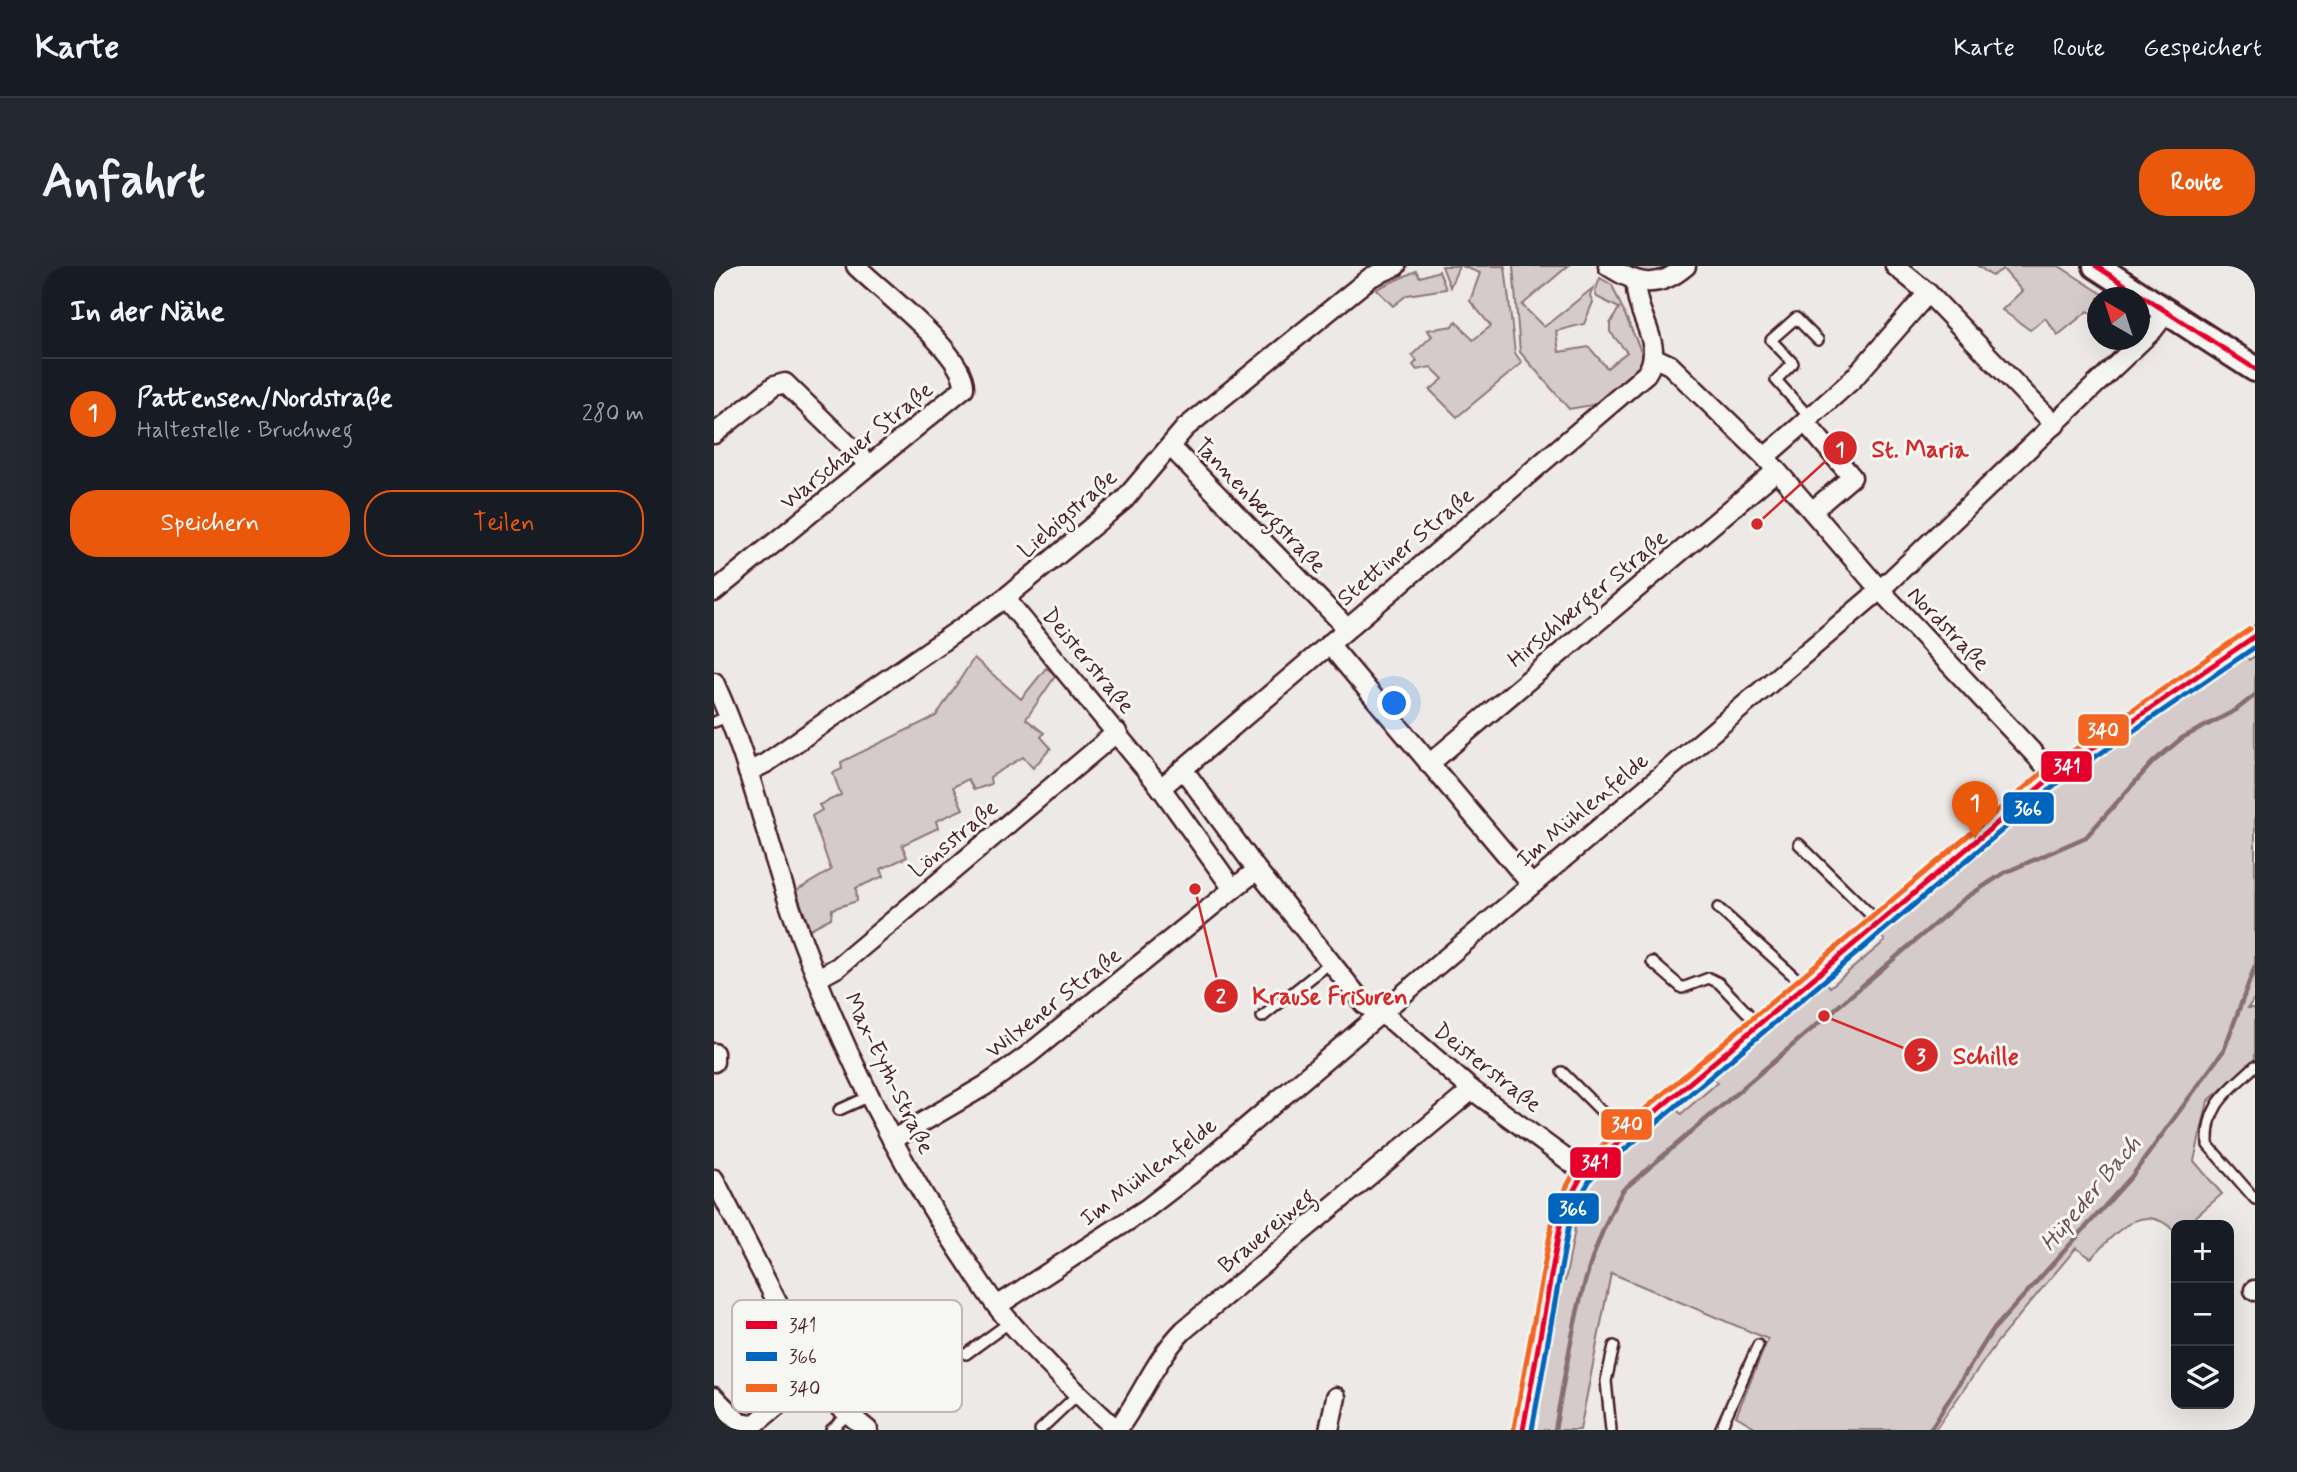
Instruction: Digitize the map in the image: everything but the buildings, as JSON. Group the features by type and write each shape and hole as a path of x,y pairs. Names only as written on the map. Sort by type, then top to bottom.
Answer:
{"street":[{"name":"Warschauer Straße","path":"714,592 964,388 964,376 957,363 904,308 856,266"},
{"path":"1608,266 1636,282 1660,283 1686,266"},
{"path":"1895,266 1928,293 2055,425"},
{"path":"2096,266 2255,369"},
{"name":"Liebigstraße","path":"748,772 766,763 1004,598 1105,517 1185,428 1371,277 1390,267"},
{"path":"1636,282 1635,296 1654,346 1655,358 1670,365 1771,464"},
{"name":"Hirschberger Straße","path":"1429,764 1771,464 1808,420 1853,379 1928,293"},
{"name":"Im Mühlenfelde","path":"997,1306 1168,1192 1880,590 2055,425 2153,330 2167,312"},
{"name":"Stettiner Straße","path":"1161,788 1646,374 1655,358"},
{"path":"714,434 774,386 785,383 869,465"},
{"path":"1808,420 1852,477 1812,511"},
{"name":"Tannenbergstraße","path":"1170,446 1347,628"},
{"name":"Nordstraße","path":"1771,464 1880,590 2054,775"},
{"name":"Deisterstraße","path":"1004,598 1117,732 1161,788 1233,889"},
{"path":"1523,1430 1563,1210 1584,1172 2054,775 2255,636"},
{"path":"1328,644 1531,884"},
{"name":"Max-Eyth-Straße","path":"714,682 721,720 748,772 792,912 818,978 892,1140 935,1215 997,1306 1078,1394 1116,1430"},
{"name":"Lönsstraße","path":"818,978 838,967 1117,732"},
{"name":"Deisterstraße","path":"1183,769 1257,870 1364,1004 1472,1090 1584,1172"},
{"name":"Wilxener Straße","path":"892,1140 986,1085 1028,1055 1257,870"},
{"path":"714,1053 714,1062"},
{"name":"Brauereiweg","path":"1116,1430 1134,1407 1169,1346 1184,1331 1472,1090"},
{"path":"714,1179 776,1300"},
{"path":"714,1397 741,1424 755,1424 769,1412"},
{"path":"1329,1430 1336,1397"},
{"path":"846,1412 868,1430"}],"lane":[{"path":"1808,420 1776,380 1793,363 1771,340 1796,318 1818,340"},
{"path":"1799,845 1879,923"},
{"path":"1718,908 1806,987"},
{"path":"1262,1017 1331,962"},
{"path":"1651,962 1682,988 1709,978 1719,983 1760,1026"},
{"path":"2255,1066 2214,1107 2208,1120 2208,1145 2255,1199"},
{"path":"1562,1072 1602,1113 1616,1146"},
{"path":"839,1110 870,1096"},
{"path":"967,1354 1010,1322"},
{"path":"1720,1430 1758,1345"},
{"path":"1611,1430 1606,1381 1614,1346"},
{"path":"1040,1430 1078,1394"},
{"path":"831,1430 849,1414"}],"shaded area":[{"path":"1442,266 1459,266 1450,287"},
{"path":"1462,266 1505,266 1515,353 1522,363 1457,417 1430,390 1443,379 1431,367 1417,370 1413,365 1417,361 1412,355 1432,336 1427,330 1453,326 1456,321 1473,340 1491,326 1470,301 1480,273"},
{"path":"1513,266 1568,266 1522,305 1544,327 1593,288 1590,296 1593,302 1584,324 1556,331 1559,352 1589,347 1607,368 1627,352 1610,332 1610,324 1619,308 1597,297 1595,292 1600,278 1612,285 1641,351 1644,362 1641,367 1598,404 1569,409 1520,352"},
{"path":"1628,266 1672,266 1650,273"},
{"path":"1978,266 2059,266 2092,287 2087,287 2087,312 2058,335 2045,318 2030,330 2002,310 2022,291 2003,269 1992,276"},
{"path":"1416,271 1420,277 1439,271 1446,289 1407,295 1393,306 1376,289"},
{"path":"2242,651 2249,660 2255,656 2255,997 2248,1008 2255,1008 2255,1060 2208,1101 2194,1161 2222,1194 2192,1220 2171,1220 2171,1229 2152,1218 2141,1219 2120,1230 2091,1258 2076,1248 1998,1341 1935,1430 1760,1430 1736,1416 1768,1339 1611,1273 1580,1430 1527,1430 1554,1280 1565,1281 1575,1229 1564,1227 1571,1208 1594,1174 1673,1106 1681,1114 1717,1083 1710,1074 1822,978 1830,987 1885,941 1878,932 2058,782"},
{"path":"974,658 1021,699 1046,668 1056,675 1026,719 1044,733 1041,737 1051,748 1033,768 1023,757 990,777 991,784 974,790 968,779 953,787 963,809 936,821 938,828 902,845 907,857 881,869 884,876 856,888 857,901 832,909 831,918 810,929 796,891 831,870 812,816 822,810 819,805 841,795 833,773 842,769 841,762 936,716"}],"waterway":[{"path":"1555,1430 1578,1307 1596,1247 1623,1190 1964,899 2004,873 2086,837 2153,762 2182,738 2236,710 2255,695"},
{"name":"Hüpeder Bach","path":"1930,1430 1992,1331 2132,1176 2224,1050 2255,966"}],"transit line":[{"name":"341","path":"2096,266 2255,369"},
{"name":"340","path":"1514,1428 1555,1208 1578,1166 2048,768 2250,629"},
{"name":"341","path":"1523,1430 1563,1210 1584,1172 2054,775 2255,636"},
{"name":"366","path":"1532,1430 1571,1213 1591,1178 2059,782 2255,647"}],"place":[{"name":"St. Maria","path":"1757,524"},
{"name":"Pattensen/Nordstraße","path":"1975,839"},
{"name":"Krause Frisuren","path":"1195,889"},
{"name":"Schille","path":"1824,1016"}]}
